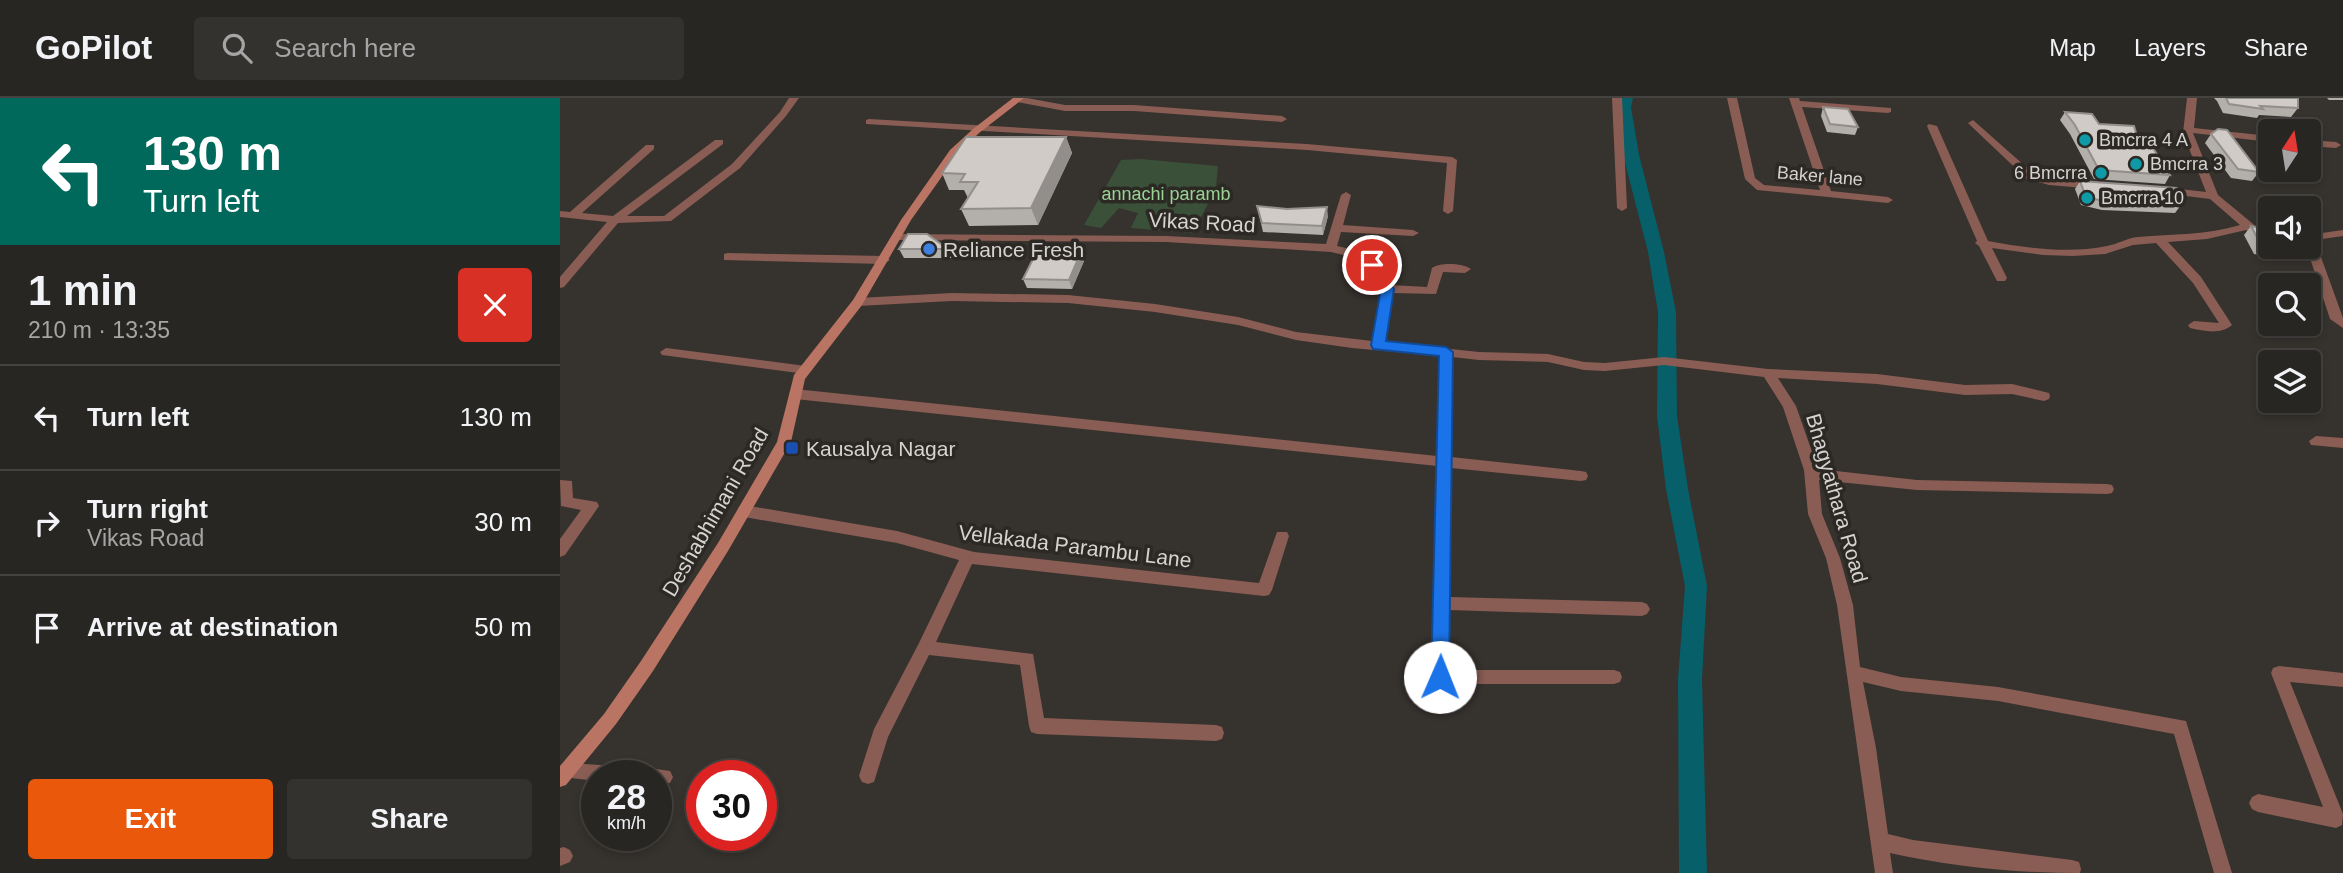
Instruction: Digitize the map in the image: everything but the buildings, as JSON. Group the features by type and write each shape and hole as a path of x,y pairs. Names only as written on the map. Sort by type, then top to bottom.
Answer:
{"street":[{"path":"560,214 615,220 668,218 736,166 794,98"},
{"name":"Baker lane","path":"1732,98 1750,179 1754,184 1761,188 1888,200"},
{"path":"2192,98 2189,130 2213,196 2258,232"},
{"path":"1018,99 1065,108 1133,108 1282,119"},
{"name":"Deshabhimani Road","path":"564,775 610,719 647,666 744,511 783,442 799,378 858,302 906,219 954,152 976,131 1018,99"},
{"path":"1614,99 1622,208"},
{"path":"1828,194 1795,101 1888,110"},
{"path":"869,122 976,131 1346,148 1452,160 1448,211"},
{"path":"1973,123 2031,177 2049,182 2113,187"},
{"path":"1932,126 1959,182 1981,243 2001,278"},
{"path":"2189,130 2258,138"},
{"path":"560,284 615,220 719,142"},
{"path":"2321,144 2336,145"},
{"path":"572,215 650,147"},
{"path":"2149,189 2213,196"},
{"path":"1331,248 1346,195"},
{"path":"1981,243 2057,254 2109,250 2133,241 2226,234 2249,226"},
{"path":"1337,228 1413,233"},
{"path":"2321,236 2343,233"},
{"name":"Vikas Road","path":"898,237 1114,237 1331,248 1364,256 1387,289"},
{"path":"2160,241 2188,266 2206,290 2226,325 2218,328 2194,325"},
{"path":"728,257 884,260"},
{"path":"2316,259 2336,319 2343,324"},
{"path":"1378,345 1387,289 1432,292 1438,268 1465,269"},
{"path":"858,302 952,297 1081,300 1238,321 1296,336 1446,352 1548,358 1595,367 1664,360 1768,373 1877,380 1965,390 2012,389 2044,396"},
{"path":"666,352 806,370"},
{"path":"1446,352 1440,677 1614,677"},
{"name":"Bhagyathara Road","path":"1768,373 1789,406 1811,474 1815,514 1833,558 1845,605 1884,873"},
{"path":"796,394 1581,476"},
{"path":"2316,441 2343,443"},
{"path":"1811,474 1917,485 2106,489"},
{"path":"560,485 567,485 566,502 592,506 560,551"},
{"name":"Vellakada Parambu Lane","path":"744,511 897,537 968,556 1264,590 1282,536"},
{"path":"868,776 880,735 925,649 968,556"},
{"path":"1441,603 1642,610"},
{"path":"925,649 1027,659 1037,726 1216,733"},
{"path":"1853,672 1900,684 1998,694 2180,727 2223,873"},
{"path":"2258,803 2336,819 2279,673 2343,680"},
{"path":"1881,842 1913,849 2072,869"}],"green space":[{"name":"annachi paramb","path":"1141,159 1218,166 1216,188 1193,233 1131,228 1138,213 1119,208 1101,228 1084,225 1121,160"}],"waterway":[{"path":"1626,98 1624,107 1631,155 1656,252 1667,312 1667,416 1677,489 1696,586 1690,679 1693,873"}],"place":[{"name":"Bmcrra 4 A","path":"2085,140"},
{"name":"Bmcrra 3","path":"2136,164"},
{"name":"6 Bmcrra","path":"2101,173"},
{"name":"Bmcrra 10","path":"2087,198"},
{"name":"Reliance Fresh","path":"929,249"},
{"name":"Kausalya Nagar","path":"792,448"}],"route":[{"path":"1372,265 1387,289 1378,345 1446,352 1440,677"}]}
